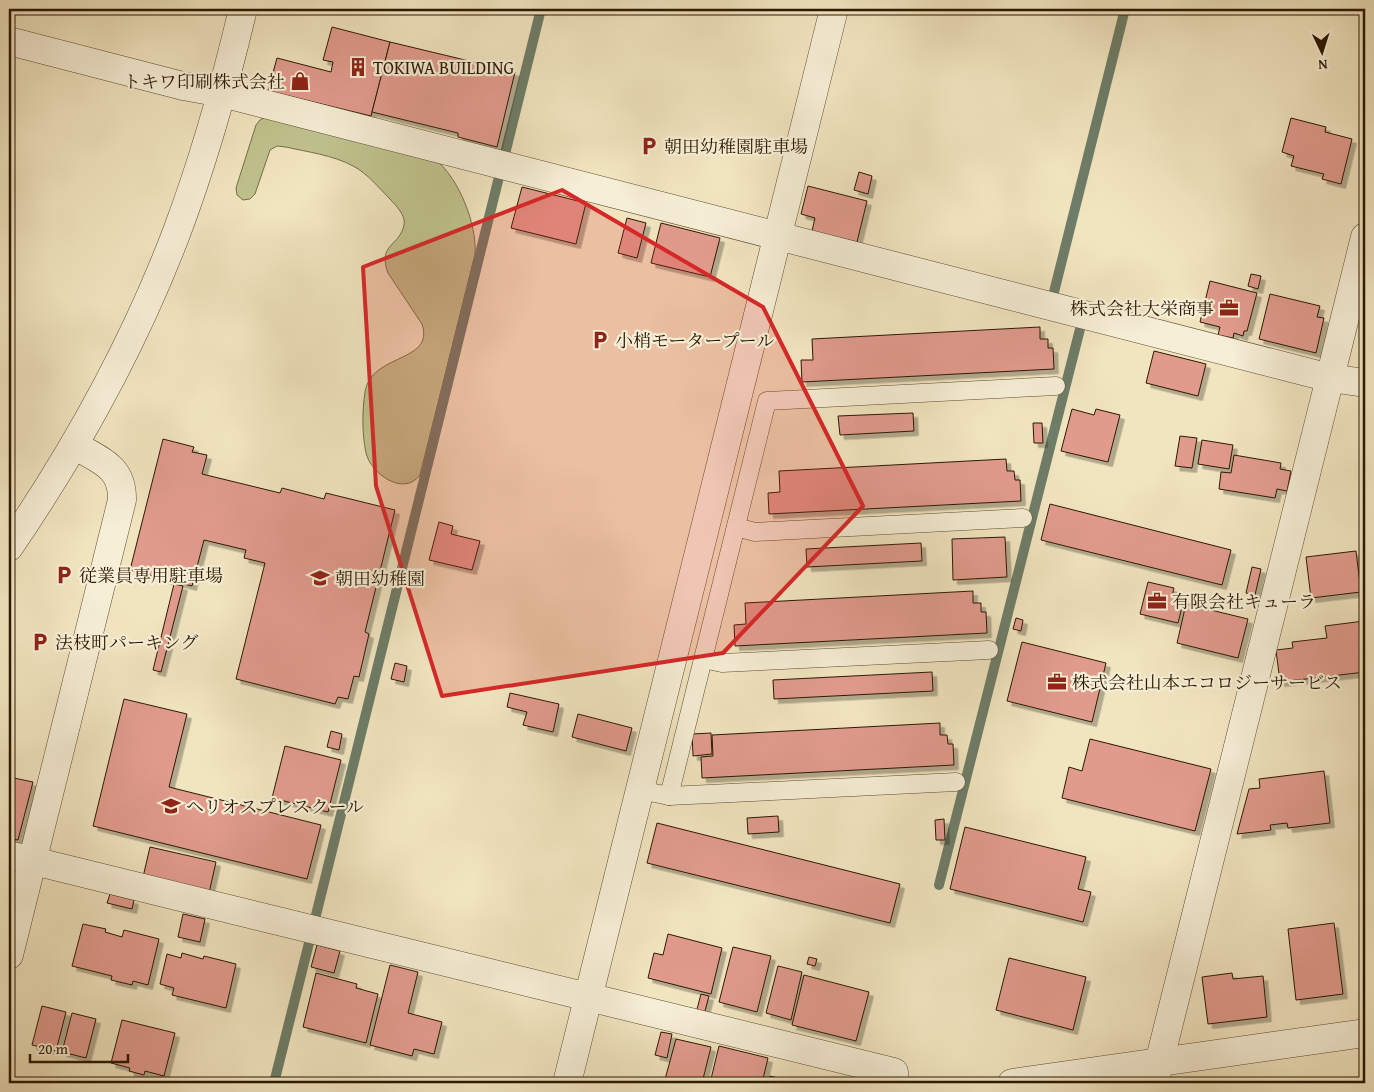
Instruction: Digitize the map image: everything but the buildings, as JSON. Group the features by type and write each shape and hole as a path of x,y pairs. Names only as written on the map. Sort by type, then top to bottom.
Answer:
{"street":[{"path":"9,547 74,445 118,364 158,278 189,198 222,93 243,9"},
{"path":"567,1083 834,9"},
{"path":"9,41 183,86 222,93 1330,378 1365,383"},
{"path":"1156,1073 1365,236"},
{"path":"9,955 20,858 122,500 122,487 117,474 108,465 74,445"},
{"path":"20,858 894,1072 895,1083"},
{"path":"1012,1083 1156,1073 1365,1033"}],"lane":[{"path":"669,796 767,401 1056,386"},
{"path":"736,527 755,532 1022,518"},
{"path":"703,659 722,663 989,650"},
{"path":"640,790 669,796 956,782"}],"highlighted area":[{"path":"562,190 763,307 863,506 723,653 442,696 376,486 363,267"}],"green space":[{"path":"265,117 436,160 452,178 470,216 475,242 475,254 420,475 406,484 389,480 374,468 366,453 363,431 365,392 370,379 378,370 419,346 424,337 422,324 388,273 385,263 387,251 402,232 404,218 398,208 377,186 353,166 329,156 286,147 277,146 270,150 255,194 250,199 243,200 237,195 236,188 256,125"}],"waterway":[{"path":"505,154 541,9"},
{"path":"1054,292 1125,9"},
{"path":"316,915 499,177"},
{"path":"939,885 1080,329"},
{"path":"274,1083 309,943"}],"place":[{"name":"TOKIWA BUILDING","path":"358,67"},
{"name":"トキワ印刷株式会社","path":"300,81"},
{"name":"朝田幼稚園駐車場","path":"649,146"},
{"name":"株式会社大栄商事","path":"1229,308"},
{"name":"小梢モータープール","path":"600,340"},
{"name":"従業員専用駐車場","path":"64,575"},
{"name":"朝田幼稚園","path":"320,578"},
{"name":"有限会社キューラ","path":"1157,601"},
{"name":"法枝町パーキング","path":"40,642"},
{"name":"株式会社山本エコロジーサービス","path":"1057,682"},
{"name":"ヘリオスプレスクール","path":"171,806"}]}
